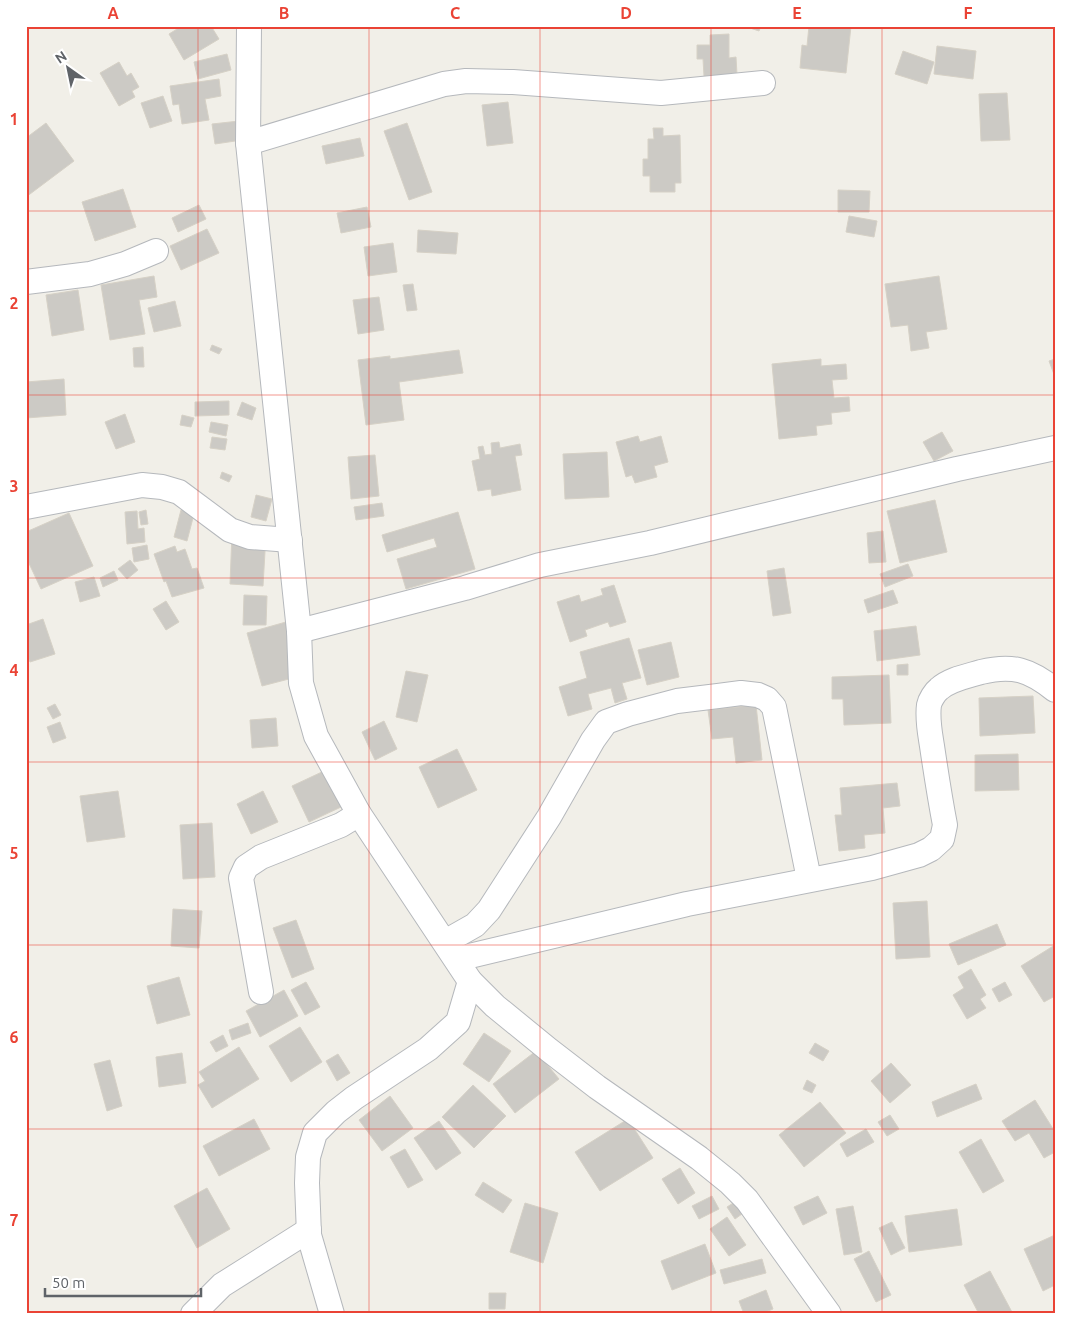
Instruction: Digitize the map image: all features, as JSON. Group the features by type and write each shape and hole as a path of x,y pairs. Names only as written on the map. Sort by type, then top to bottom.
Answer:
{"street":[{"path":"249,26 248,143 299,630 301,683 316,736 359,814 470,981 495,1006 549,1050 597,1087 699,1158 730,1182 752,1207 829,1314"},
{"path":"248,143 444,84 466,81 513,82 662,93 763,82"},
{"path":"26,282 90,274 125,264 156,250"},
{"path":"299,630 465,588 540,565 650,543 948,471 1055,448"},
{"path":"26,506 142,485 162,487 179,492 230,530 250,537 290,540"},
{"path":"451,951 872,868 919,855 932,849 942,839 945,825 928,721 930,703 938,690 949,683 994,669 1015,669 1034,676 1055,690"},
{"path":"451,951 489,910 549,817 593,740 606,722 676,701 758,694 767,699 774,707 809,879"},
{"path":"261,992 241,878 246,867 261,857 341,825 359,814"},
{"path":"332,1314 309,1235 308,1157 315,1133 336,1112 354,1098 428,1049 458,1022 470,981"},
{"path":"193,1314 222,1285 309,1230"}],"building":[{"path":"182,26 211,26 219,39 184,60 169,34"},
{"path":"744,26 761,26 759,31"},
{"path":"809,26 851,26 846,73 800,68 802,45 807,46"},
{"path":"729,34 729,58 736,57 737,75 704,76 703,59 697,59 697,45 710,45 710,35"},
{"path":"937,46 976,51 973,79 934,74"},
{"path":"903,51 934,62 927,84 895,74"},
{"path":"227,54 231,70 198,79 194,62"},
{"path":"119,62 127,76 131,73 139,87 132,91 135,97 119,106 100,73"},
{"path":"219,79 221,96 205,99 209,120 182,124 179,104 173,105 170,86"},
{"path":"1007,93 1010,140 981,141 979,94"},
{"path":"163,96 172,121 150,128 141,103"},
{"path":"508,102 513,143 487,146 482,105"},
{"path":"239,121 242,140 215,144 212,124"},
{"path":"46,123 74,161 26,197 26,138"},
{"path":"407,123 432,192 409,200 384,131"},
{"path":"653,128 663,128 663,136 680,135 681,183 675,183 675,192 650,192 650,176 643,176 643,159 648,159 648,139 654,139"},
{"path":"360,138 364,156 326,164 322,146"},
{"path":"123,189 136,227 95,241 82,202"},
{"path":"838,190 870,191 869,212 838,212"},
{"path":"199,205 206,219 178,232 172,218"},
{"path":"367,207 371,227 341,233 337,213"},
{"path":"849,216 877,221 874,237 846,232"},
{"path":"207,229 219,253 181,270 170,246"},
{"path":"418,230 458,233 456,254 417,252"},
{"path":"393,243 397,272 368,276 364,247"},
{"path":"154,276 157,297 139,300 145,334 110,340 101,285"},
{"path":"939,276 947,329 926,332 929,348 911,351 908,325 891,327 885,284"},
{"path":"413,284 417,310 407,311 403,285"},
{"path":"78,290 84,330 52,336 46,295"},
{"path":"379,297 384,330 358,334 353,300"},
{"path":"175,301 181,326 154,332 148,308"},
{"path":"212,345 222,349 219,354 210,350"},
{"path":"143,347 144,367 134,367 133,348"},
{"path":"459,350 463,373 399,382 404,420 366,425 358,360 390,356 390,359"},
{"path":"821,359 821,366 846,364 847,379 832,380 834,398 849,397 850,411 831,413 832,424 816,426 817,435 779,439 772,364"},
{"path":"1055,359 1055,377 1049,361"},
{"path":"64,379 66,415 26,418 26,382"},
{"path":"229,401 229,415 195,416 195,402"},
{"path":"242,402 256,408 252,420 237,415"},
{"path":"125,414 135,442 116,449 105,422"},
{"path":"182,415 194,418 191,427 180,425"},
{"path":"211,422 228,425 226,436 209,432"},
{"path":"942,432 953,451 934,461 923,442"},
{"path":"638,436 640,442 661,436 668,462 654,466 657,477 635,483 632,475 626,477 616,442"},
{"path":"212,437 227,439 225,450 210,448"},
{"path":"499,442 500,448 520,444 522,455 515,456 521,490 492,496 491,489 478,491 472,461 480,459 478,447 483,446 485,455 492,454 491,443"},
{"path":"607,452 609,497 565,499 563,454"},
{"path":"375,455 379,496 351,499 348,457"},
{"path":"222,472 232,476 229,482 220,478"},
{"path":"256,495 272,499 266,521 251,517"},
{"path":"935,500 947,552 900,563 887,511"},
{"path":"382,503 384,516 356,520 354,507"},
{"path":"146,510 148,524 141,525 139,512"},
{"path":"181,510 194,514 187,541 174,537"},
{"path":"137,511 138,529 144,528 145,542 127,544 125,512"},
{"path":"458,512 475,569 406,589 397,559 437,547 434,538 387,552 382,535"},
{"path":"69,513 93,566 41,589 26,557 26,532"},
{"path":"883,531 886,562 869,563 867,533"},
{"path":"232,533 266,534 263,586 230,584"},
{"path":"147,545 149,559 134,562 132,548"},
{"path":"175,546 177,552 185,549 192,569 197,568 204,588 172,597 166,581 164,582 154,554"},
{"path":"130,560 138,570 127,579 118,569"},
{"path":"908,564 913,576 885,587 880,574"},
{"path":"784,568 791,613 773,616 767,571"},
{"path":"114,571 118,580 103,587 100,578"},
{"path":"94,577 100,596 80,602 75,582"},
{"path":"614,585 626,622 610,627 608,622 585,630 587,636 570,642 557,602 579,595 581,602 603,595 601,589"},
{"path":"893,590 898,603 868,613 864,600"},
{"path":"244,595 267,596 266,625 243,625"},
{"path":"166,601 179,622 166,630 153,609"},
{"path":"43,619 55,654 30,662 26,652 26,625"},
{"path":"293,620 308,674 262,686 247,633"},
{"path":"916,626 920,655 877,661 874,631"},
{"path":"629,638 641,678 622,683 627,699 615,703 611,688 588,694 592,709 568,716 559,687 587,678 580,652"},
{"path":"671,642 679,677 647,685 638,650"},
{"path":"908,664 908,675 897,675 897,665"},
{"path":"406,671 428,675 417,722 396,717"},
{"path":"889,675 891,723 844,725 843,699 832,699 832,677"},
{"path":"1033,696 1035,733 980,736 979,698"},
{"path":"55,704 61,715 53,719 47,708"},
{"path":"756,705 762,760 736,763 733,737 712,739 708,710"},
{"path":"276,718 278,746 252,748 250,720"},
{"path":"384,721 397,749 375,760 362,732"},
{"path":"60,722 66,738 53,743 47,727"},
{"path":"457,749 477,790 438,808 419,767"},
{"path":"1018,754 1019,790 975,791 975,755"},
{"path":"324,771 341,807 309,822 292,786"},
{"path":"897,783 900,806 883,808 885,833 864,835 865,848 839,851 835,815 842,815 840,788"},
{"path":"118,791 125,837 87,842 80,796"},
{"path":"263,791 278,822 251,834 237,804"},
{"path":"212,823 215,877 183,879 180,825"},
{"path":"927,901 930,957 896,959 893,903"},
{"path":"173,909 202,911 199,948 171,946"},
{"path":"296,920 314,969 292,978 273,928"},
{"path":"997,924 1006,945 958,965 949,944"},
{"path":"1055,945 1055,996 1044,1002 1021,966"},
{"path":"971,969 986,995 980,999 986,1008 967,1019 953,995 964,988 958,977"},
{"path":"179,977 190,1015 157,1024 147,986"},
{"path":"306,982 320,1007 305,1015 291,990"},
{"path":"1005,982 1012,995 999,1002 992,989"},
{"path":"284,990 298,1016 260,1037 246,1011"},
{"path":"248,1023 251,1033 232,1040 229,1030"},
{"path":"300,1027 322,1062 291,1082 269,1046"},
{"path":"484,1033 511,1051 489,1082 463,1064"},
{"path":"223,1035 228,1046 216,1052 210,1042"},
{"path":"815,1043 829,1051 823,1061 809,1053"},
{"path":"239,1047 259,1079 212,1108 198,1085 205,1081 199,1072"},
{"path":"536,1051 559,1079 515,1113 493,1084"},
{"path":"182,1053 186,1083 159,1087 156,1057"},
{"path":"338,1054 350,1073 337,1081 326,1061"},
{"path":"110,1060 122,1106 107,1111 94,1064"},
{"path":"891,1063 911,1085 890,1103 871,1081"},
{"path":"807,1080 816,1085 812,1093 803,1089"},
{"path":"976,1084 982,1099 937,1117 932,1102"},
{"path":"473,1085 506,1116 474,1148 442,1117"},
{"path":"390,1096 413,1128 382,1151 359,1120"},
{"path":"1035,1100 1055,1132 1055,1152 1044,1158 1029,1133 1015,1141 1002,1121"},
{"path":"820,1102 846,1133 804,1167 779,1135"},
{"path":"890,1115 899,1129 887,1136 878,1122"},
{"path":"254,1119 270,1149 219,1176 203,1146"},
{"path":"628,1119 653,1158 600,1191 575,1152"},
{"path":"439,1121 461,1153 436,1170 414,1138"},
{"path":"866,1129 874,1142 847,1157 840,1144"},
{"path":"981,1139 1004,1181 983,1193 959,1152"},
{"path":"405,1149 423,1180 408,1188 390,1157"},
{"path":"680,1168 695,1193 678,1204 662,1179"},
{"path":"483,1182 512,1200 503,1213 475,1195"},
{"path":"207,1188 230,1229 197,1248 174,1206"},
{"path":"712,1196 719,1209 699,1219 692,1206"},
{"path":"818,1196 827,1213 803,1225 794,1207"},
{"path":"738,1200 746,1211 735,1219 727,1207"},
{"path":"525,1203 558,1213 543,1263 510,1252"},
{"path":"853,1206 862,1252 844,1255 836,1209"},
{"path":"957,1209 962,1245 909,1252 905,1216"},
{"path":"727,1217 746,1245 729,1256 710,1229"},
{"path":"892,1222 905,1248 891,1255 879,1228"},
{"path":"1055,1235 1055,1285 1043,1291 1024,1249"},
{"path":"705,1244 716,1273 672,1290 661,1261"},
{"path":"869,1251 891,1295 876,1302 854,1259"},
{"path":"762,1259 766,1273 724,1284 720,1270"},
{"path":"990,1271 1013,1314 979,1314 964,1285"},
{"path":"766,1290 773,1309 761,1314 744,1314 739,1301"},
{"path":"489,1293 506,1293 505,1309 489,1309"}]}
